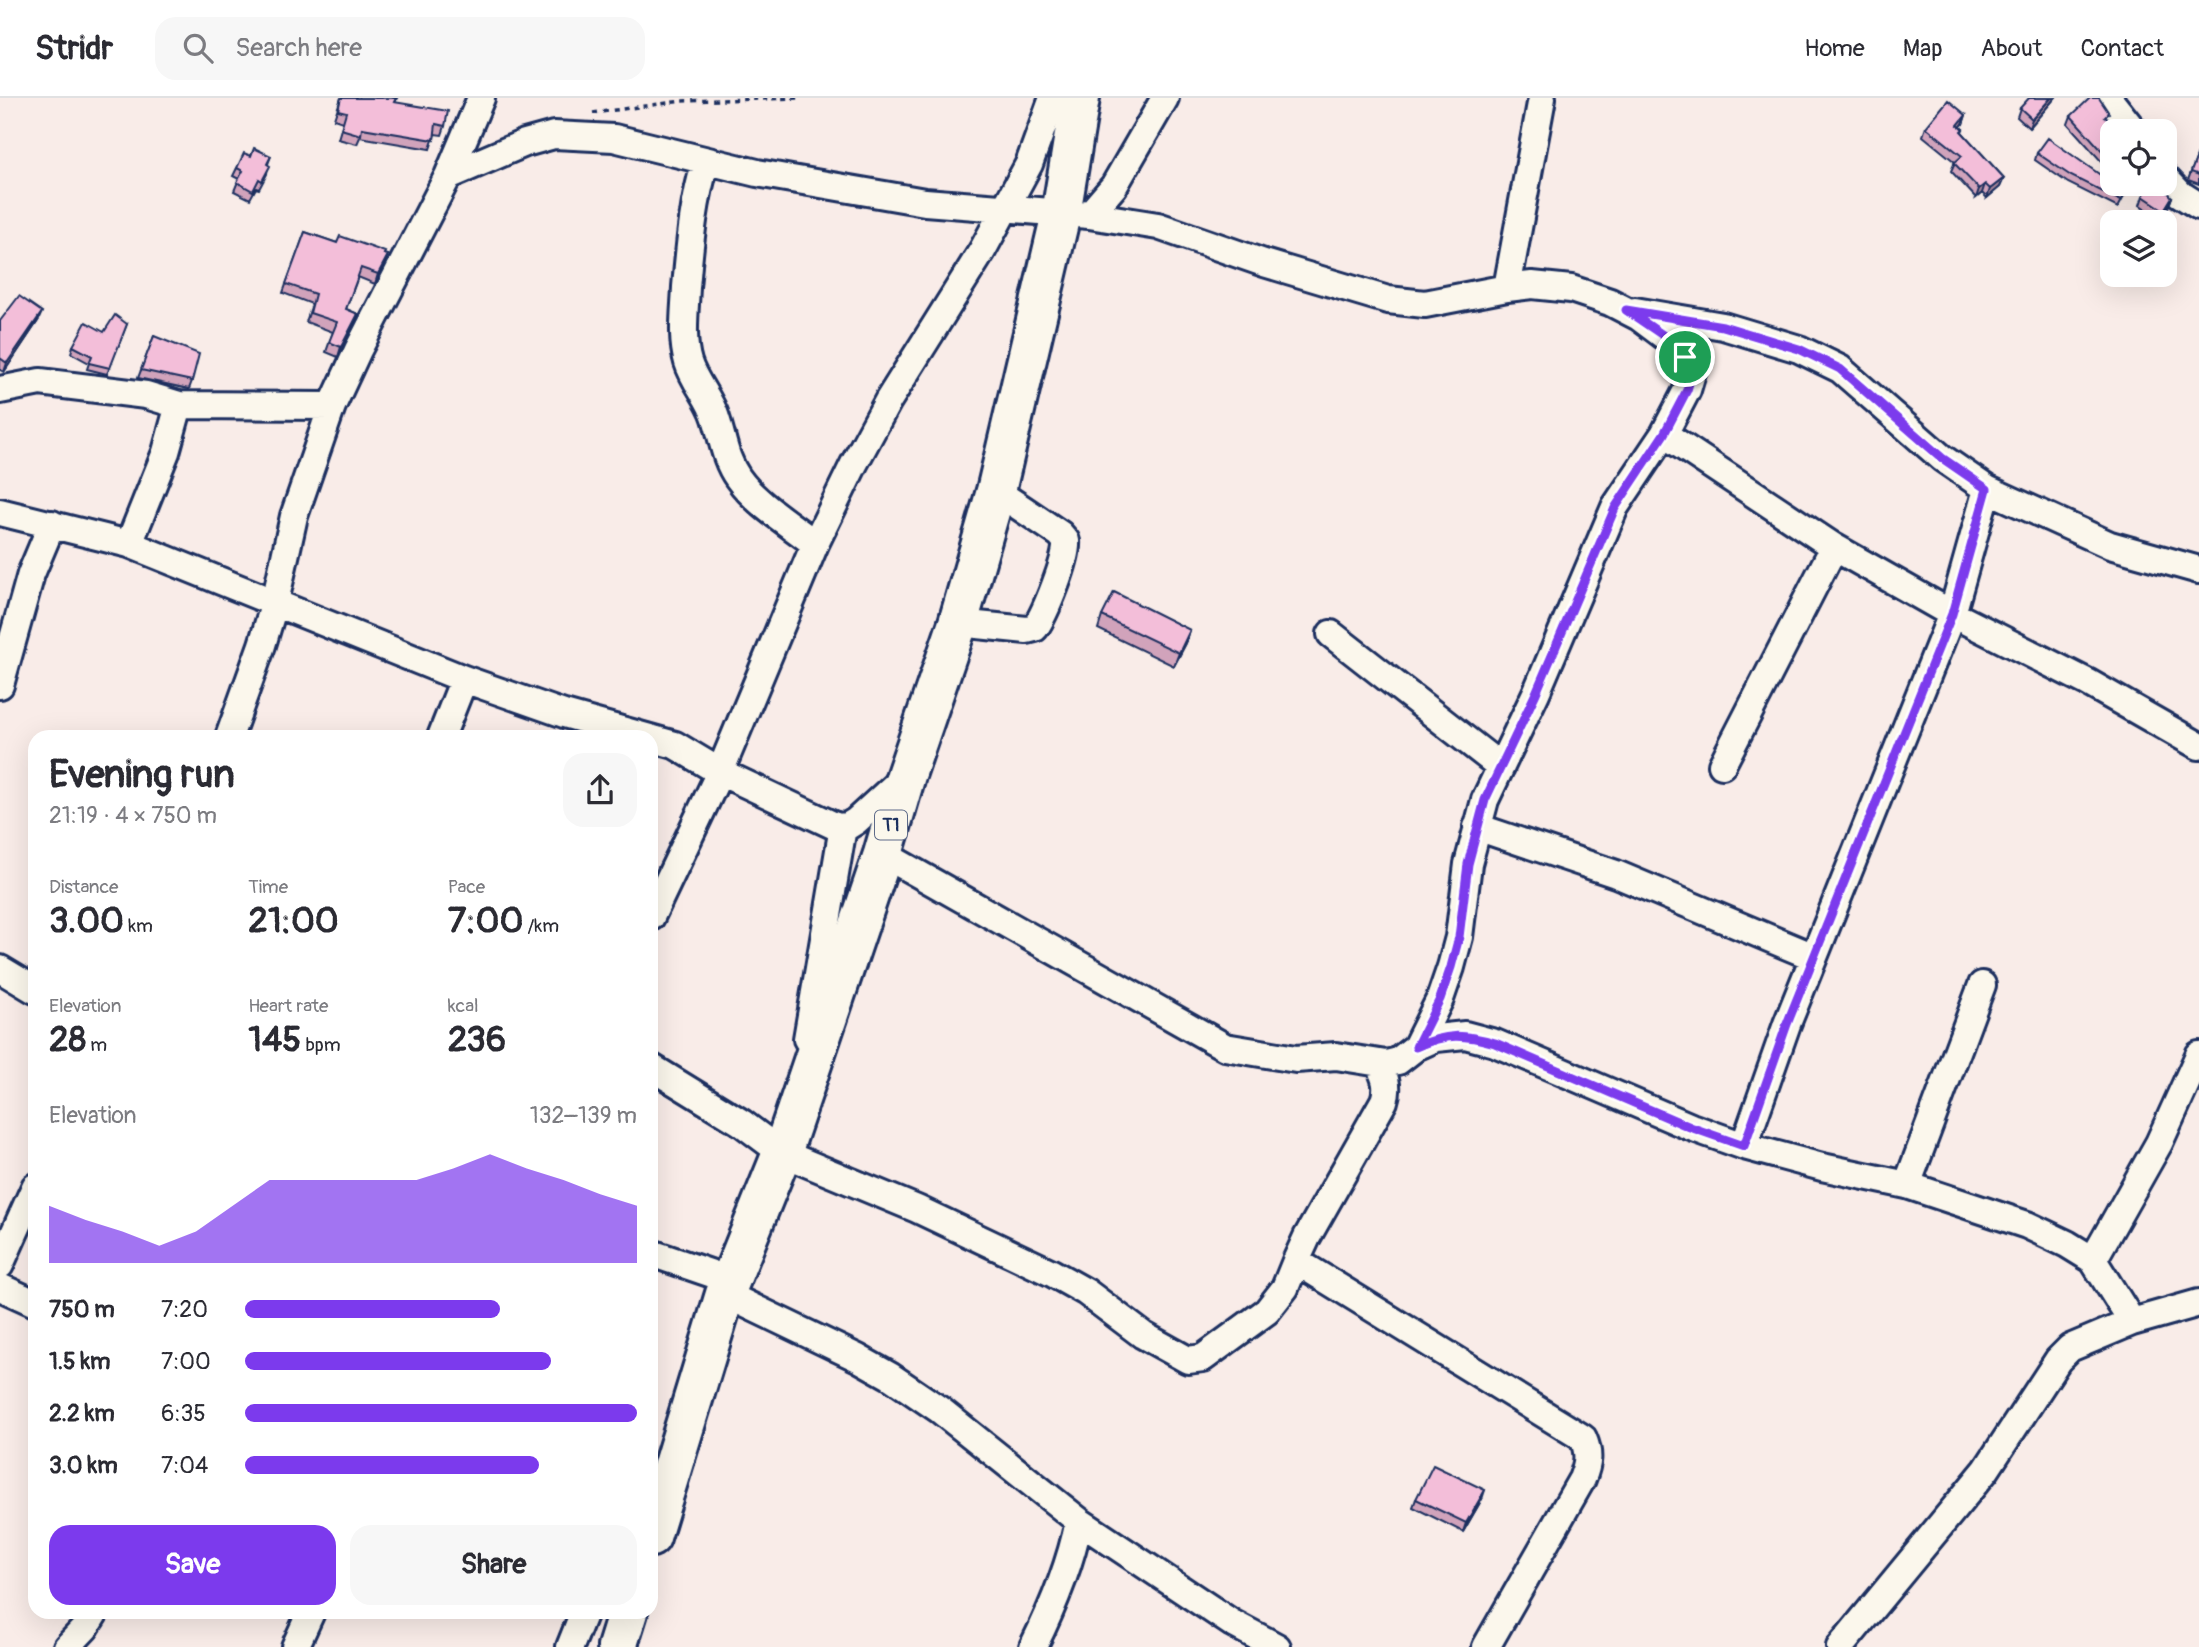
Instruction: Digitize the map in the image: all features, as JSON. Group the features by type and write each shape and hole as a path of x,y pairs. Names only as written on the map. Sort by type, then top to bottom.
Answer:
{"highway":[{"name":"T1","path":"658,1514 727,1287 782,1153 958,623 1075,215 1080,98"}],"street":[{"path":"232,730 275,602 294,516 332,406 448,176 481,98"},
{"path":"658,902 720,772 815,544 854,464 888,401 982,251 1034,152 1053,98"},
{"path":"1075,215 1114,186 1165,98"},
{"path":"1507,288 1542,98"},
{"path":"2108,98 2125,119"},
{"path":"448,176 525,143 554,135 614,138 757,173 925,202 1075,215 1157,226 1264,263 1388,300 1425,304 1532,285 1571,289 1626,310 1667,338 1691,365 1692,373 1687,390 1664,434 1615,508 1536,693 1485,800 1468,864 1459,937 1451,967 1440,999 1416,1047"},
{"path":"706,161 691,223 684,314 688,364 716,417 724,450 740,480 753,495 815,544"},
{"path":"2177,191 2199,206"},
{"path":"1626,310 1723,326 1799,349 1840,369 1942,458 1987,489 2110,545 2199,570"},
{"path":"0,390 40,382 146,395 178,405 332,406"},
{"path":"129,544 166,452 178,405"},
{"path":"1664,434 1834,547 1952,614 2087,682 2199,746"},
{"path":"1744,1146 1787,1024 1952,614 1987,489"},
{"path":"958,623 1027,630 1035,628 1043,614 1066,552 1066,541 1060,534 996,491"},
{"path":"0,512 129,544 464,679 623,730"},
{"path":"0,685 31,574 52,524"},
{"path":"1722,765 1834,547"},
{"path":"1331,634 1501,767"},
{"path":"444,730 464,679"},
{"path":"658,740 675,745 720,772 829,824 843,827 865,814 906,775"},
{"path":"805,1086 807,1033 843,827"},
{"path":"1477,827 1616,874 1814,957"},
{"path":"883,854 1226,1047 1296,1059 1336,1056 1379,1064 1398,1061 1416,1047 1436,1038 1455,1035 1495,1043 1690,1127 1744,1146 1822,1167 1907,1185 2027,1225 2093,1260 2132,1322"},
{"path":"0,969 28,986"},
{"path":"1907,1185 1982,985"},
{"path":"2093,1260 2159,1143 2199,1055"},
{"path":"658,1071 742,1123 782,1153 917,1209 1052,1273 1086,1292 1143,1335 1188,1360 1203,1358 1267,1311 1281,1294 1307,1237 1384,1101 1387,1090 1379,1064"},
{"path":"0,1265 28,1203"},
{"path":"658,1256 727,1287 890,1376 940,1410 1079,1521 1232,1623 1277,1647"},
{"path":"1296,1261 1583,1438 1588,1449 1588,1462 1582,1479 1490,1646"},
{"path":"0,1287 28,1300"},
{"path":"1840,1647 1986,1469 2058,1360 2070,1349 2132,1322 2199,1303"},
{"path":"1033,1647 1055,1601 1075,1542 1079,1521"},
{"path":"67,1647 90,1619"},
{"path":"295,1647 308,1619"},
{"path":"570,1647 581,1619"}],"path":[{"path":"587,115 682,101 799,98"}],"building":[{"path":"341,98 396,98 394,102 448,111 445,126 436,124 434,140 362,128 361,135 341,129 346,112 338,110"},
{"path":"2029,98 2051,98 2032,119 2020,108"},
{"path":"2090,98 2099,98 2109,113 2105,117 2108,119 2100,119 2100,149 2071,116"},
{"path":"1948,100 1966,115 1958,125 1963,129 1961,131 2004,178 1990,189 1985,184 1979,189 1954,163 1962,156 1926,127"},
{"path":"2048,138 2100,175 2100,190 2071,176 2037,153"},
{"path":"254,148 271,156 267,164 270,166 253,191 237,182 243,171 237,168 244,153 251,156"},
{"path":"2199,151 2199,175 2191,172"},
{"path":"2111,196 2124,196 2121,201"},
{"path":"2143,196 2171,196 2164,210"},
{"path":"305,232 337,243 340,236 388,255 378,274 361,268 346,309 358,314 341,347 329,342 337,322 310,313 315,294 286,284"},
{"path":"19,296 42,312 7,363 0,358 0,321"},
{"path":"115,315 127,324 110,368 89,363 92,356 73,346 86,322 104,332"},
{"path":"154,336 199,354 192,381 141,370"},
{"path":"1114,592 1190,630 1179,653 1102,616"},
{"path":"1433,1465 1485,1490 1466,1523 1416,1499"}],"route":[{"path":"1626,310 1723,326 1799,349 1840,369 1942,458 1987,489 1952,614 1787,1024 1744,1146 1690,1127 1495,1043 1455,1035 1436,1038 1416,1047 1440,999 1451,967 1459,937 1468,864 1485,800 1536,693 1615,508 1664,434 1687,390 1692,369 1685,357 1667,338 1626,310"}]}
